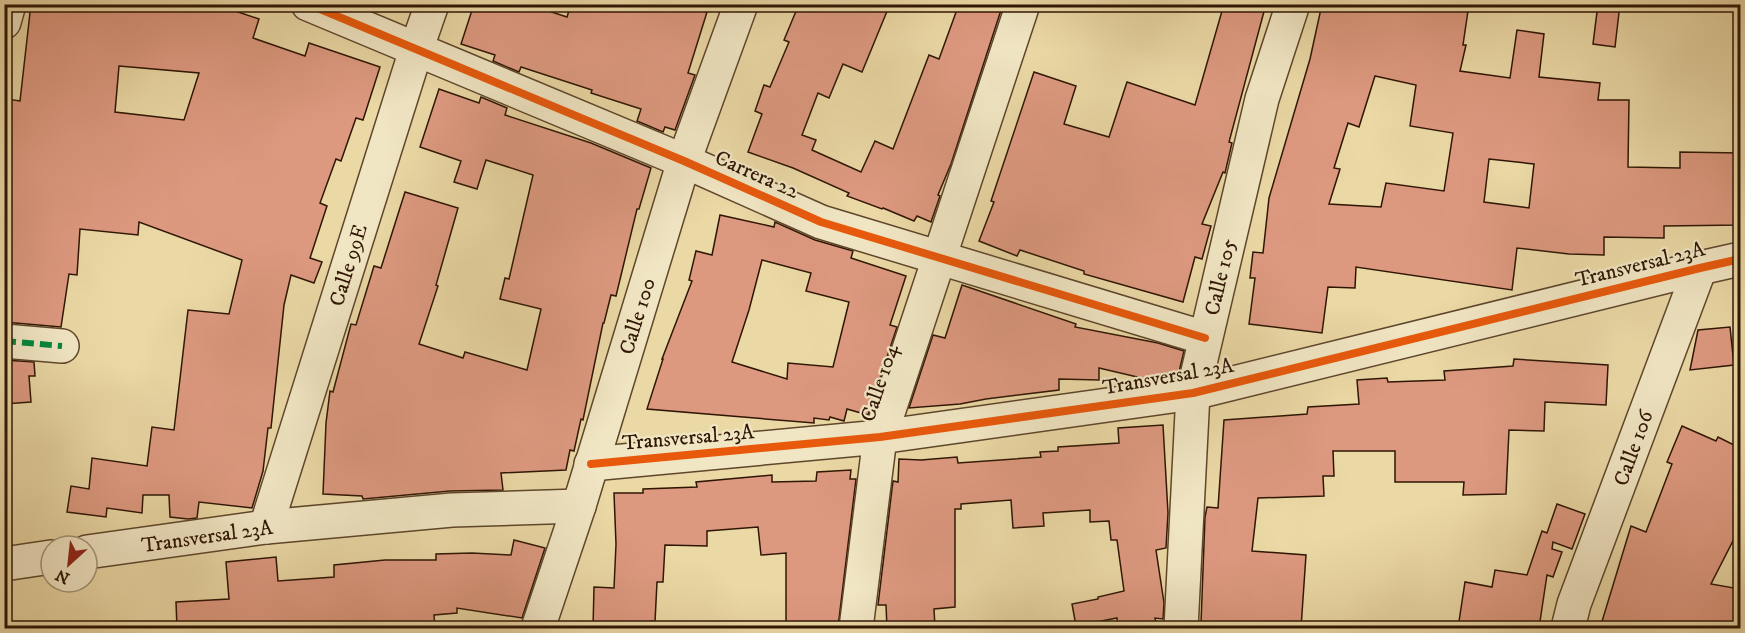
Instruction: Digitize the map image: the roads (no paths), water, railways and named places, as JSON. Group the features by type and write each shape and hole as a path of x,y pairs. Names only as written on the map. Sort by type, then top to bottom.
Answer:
{"street":[{"path":"4,22 9,4"},
{"name":"Carrera 22","path":"308,4 684,161 821,222 1205,338"},
{"name":"Calle 99E","path":"266,527 432,4"},
{"name":"Calle 100","path":"538,628 579,506 684,161 741,4"},
{"name":"Calle 104","path":"856,628 880,437 1023,4"},
{"name":"Calle 105","path":"1181,628 1193,393 1262,99 1293,4"},
{"name":"Transversal 23A","path":"591,464 880,437 1193,393 1740,259"},
{"name":"Calle 106","path":"1568,628 1579,592 1700,268"},
{"path":"4,341 62,346"},
{"name":"Transversal 23A","path":"99,550 266,527 452,510 579,506"},
{"path":"4,564 39,559"}]}
